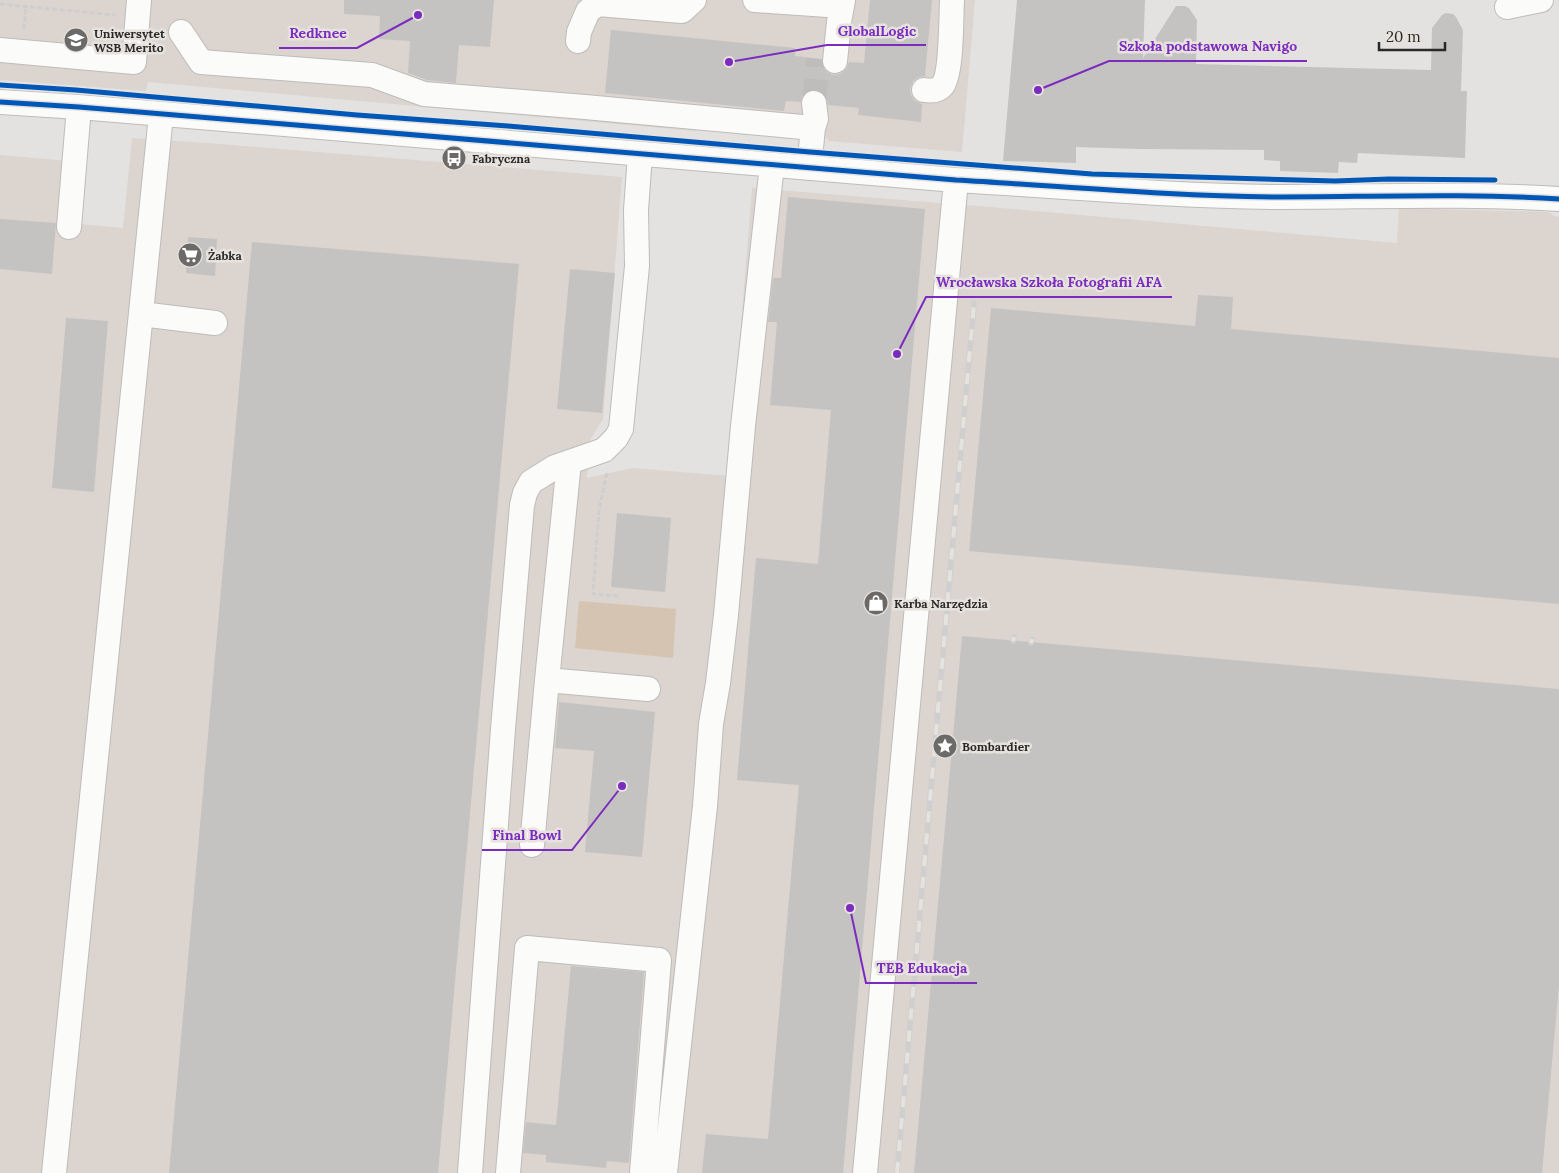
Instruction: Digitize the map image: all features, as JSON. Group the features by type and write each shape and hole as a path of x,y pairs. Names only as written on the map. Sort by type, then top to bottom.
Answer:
{"street":[{"path":"578,40 579,32 588,11 598,4 682,11 694,0"},
{"path":"755,0 808,2 841,9 827,60"},
{"path":"924,90 938,89 946,79 952,0"},
{"path":"1507,7 1541,0"},
{"path":"0,50 134,62 138,8"},
{"path":"181,32 202,62 372,74 424,94 604,108 818,114 809,168"},
{"path":"0,102 1106,191 1273,197 1437,196 1559,199"},
{"path":"69,227 79,107"},
{"path":"54,1173 162,115"},
{"path":"470,1173 503,729 522,505 525,493 531,482 555,467 604,450 616,438 621,428 637,266 636,210 640,154"},
{"path":"665,1173 705,806 711,724 726,614 743,426 772,165"},
{"path":"866,1173 956,180"},
{"path":"141,314 215,323"},
{"path":"532,844 569,462"},
{"path":"547,680 648,690"},
{"path":"508,1173 528,948 659,960 642,1173"}],"path":[{"path":"0,4 138,8"},
{"path":"604,450 607,475 600,510 593,594 618,596"}],"shaded area":[{"path":"0,0 975,0 962,152 829,141 823,134 696,129 695,131 148,82 146,91 0,80"},
{"path":"132,138 622,177 603,419 590,440 587,478 632,468 729,476 752,188 1397,243 1399,208 1549,212 1559,217 1559,1173 0,1173 0,155 68,161 80,224 123,228"},
{"path":"579,601 676,609 673,658 575,648"}],"building":[{"path":"344,0 494,0 490,47 459,45 456,83 427,80 408,73 410,41 379,39 380,16 344,14"},
{"path":"870,0 932,0 925,76 913,81 910,89 915,101 922,104 921,122 858,115 859,108 828,105 825,94 813,89 805,92 801,102 786,101 784,111 605,93 611,30 795,48 795,56 821,59 822,66 827,72 833,75 840,74 846,69 849,62 864,63"},
{"path":"1017,0 1145,0 1143,58 1176,6 1185,6 1189,8 1197,20 1196,64 1431,70 1432,28 1442,15 1446,13 1453,14 1463,30 1461,91 1467,91 1465,158 1358,153 1357,163 1339,162 1338,173 1280,171 1280,161 1264,160 1264,150 1076,147 1076,163 1003,161"},
{"path":"788,197 925,209 843,1173 702,1173 706,1134 768,1139 799,785 737,780 756,558 818,564 831,410 770,405 777,322 768,322 773,278 781,278"},
{"path":"0,219 56,223 52,274 0,269"},
{"path":"188,237 217,239 215,276 186,273"},
{"path":"252,242 519,264 438,1173 169,1173"},
{"path":"570,269 615,273 602,413 557,409"},
{"path":"1198,295 1233,297 1231,329 1559,358 1559,604 969,551 991,308 1195,326"},
{"path":"66,318 108,321 94,492 52,488"},
{"path":"617,513 671,518 665,592 611,587"},
{"path":"962,636 1559,689 1559,985 1542,1173 914,1173"},
{"path":"559,702 655,712 642,857 585,852 594,751 555,748"},
{"path":"571,966 644,972 629,1163 607,1161 606,1168 546,1162 546,1155 523,1153 526,1122 556,1125"}],"tunnel":[{"path":"814,103 818,59"}],"railway":[{"path":"897,1173 974,303"},
{"path":"1013,641 1014,637"},
{"path":"1031,643 1032,639"}],"cycle path":[{"path":"0,85 1092,174 1335,181 1389,179 1495,180"},
{"path":"0,102 956,180 1194,195 1274,197 1452,196 1559,199"}],"place":[{"name":"Redknee","path":"418,15"},
{"name":"Uniwersytet WSB Merito","path":"76,40"},
{"name":"GlobalLogic","path":"729,62"},
{"name":"Szkoła podstawowa Navigo","path":"1038,90"},
{"name":"Fabryczna","path":"454,158"},
{"name":"Żabka","path":"190,255"},
{"name":"Wrocławska Szkoła Fotografii AFA","path":"897,354"},
{"name":"Karba Narzędzia","path":"876,603"},
{"name":"Bombardier","path":"945,746"},
{"name":"Final Bowl","path":"622,786"},
{"name":"TEB Edukacja","path":"850,908"}]}
